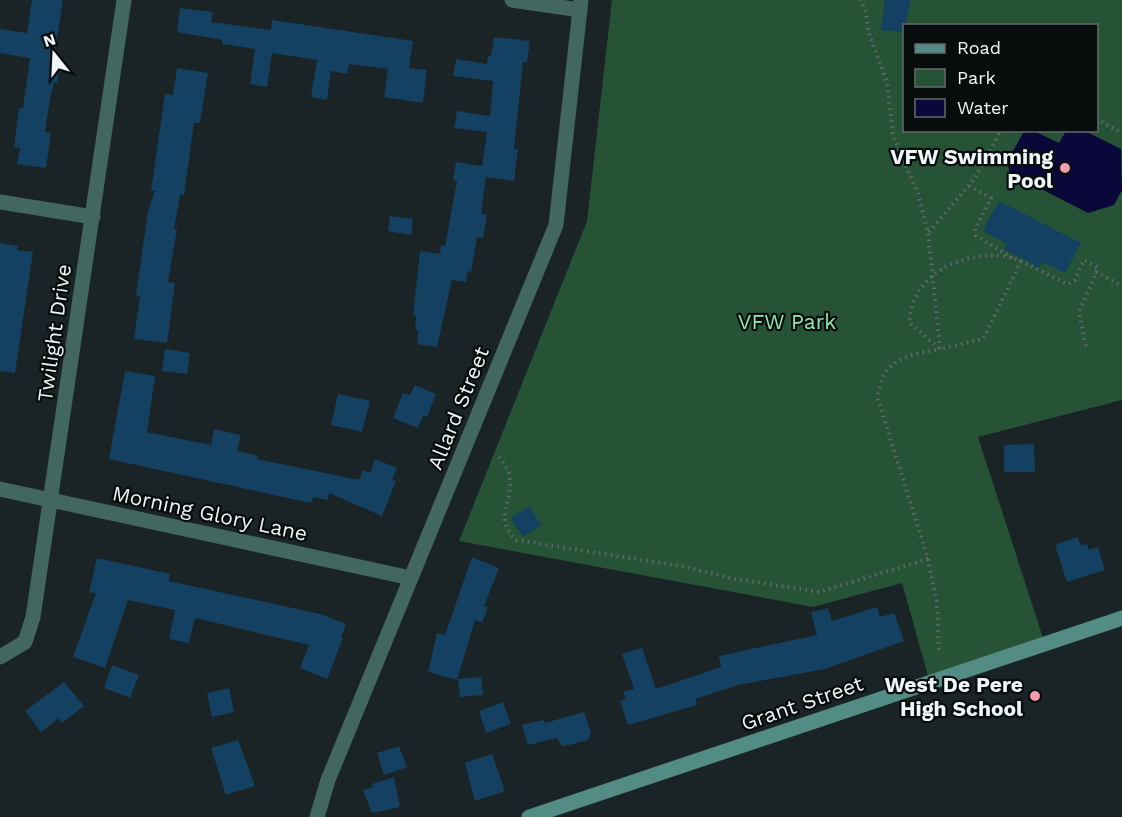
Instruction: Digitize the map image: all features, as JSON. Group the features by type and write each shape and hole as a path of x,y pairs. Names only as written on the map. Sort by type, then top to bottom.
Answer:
{"street":[{"name":"Twilight Drive","path":"0,657 25,642 33,617 124,0"},
{"path":"512,0 581,5"},
{"name":"Allard Street","path":"317,817 328,780 556,225 581,5"},
{"path":"0,202 93,217"},
{"name":"Morning Glory Lane","path":"0,489 411,578"},
{"name":"Grant Street","path":"529,817 1122,618"}],"path":[{"path":"861,0 866,13 868,31 887,82 893,135 918,194 928,232 940,348"},
{"path":"1098,121 1122,133"},
{"path":"928,232 969,186 1000,132"},
{"path":"969,186 991,198 975,229 976,236 1014,258 1069,284 1075,280 1084,260 1098,268 1079,312 1086,347"},
{"path":"940,348 910,323 909,307 934,274 946,265 973,257 1014,258"},
{"path":"939,653 937,603 928,559 915,511 878,399 879,387 893,363 904,357 983,339 1021,261"},
{"path":"1096,272 1122,286"},
{"path":"499,457 510,477 503,519 507,531 516,540 681,566 736,579 819,592 928,559"}],"green space":[{"name":"VFW Park","path":"612,0 1122,0 1122,400 978,437 1045,644 930,683 902,583 813,607 459,541 587,221"}],"water":[{"name":"VFW Swimming Pool","path":"1036,132 1059,143 1065,132 1087,132 1121,149 1122,190 1114,205 1088,213 1010,173 1007,162 1023,133"}],"building":[{"path":"32,0 63,0 54,57 61,58 57,83 54,83 50,98 45,132 51,133 46,168 17,164 20,148 14,147 19,108 23,108 30,58 0,53 0,29 27,33"},
{"path":"885,0 911,0 906,24 903,24 903,32 881,30"},
{"path":"180,8 213,12 211,22 271,30 272,20 413,41 409,68 427,70 423,103 384,97 388,69 349,64 347,74 331,71 327,100 311,97 317,60 272,53 267,87 250,84 255,49 222,44 222,40 177,32"},
{"path":"494,37 530,41 527,62 523,62 514,149 518,149 514,181 486,177 481,214 487,215 483,238 477,237 471,272 468,271 466,282 452,280 437,347 417,344 418,330 415,330 416,316 413,315 420,251 440,254 441,245 445,246 457,181 453,180 456,162 482,166 487,132 454,128 457,111 490,116 493,81 453,76 456,59 487,64 488,56 491,56"},
{"path":"177,68 208,73 200,123 194,123 184,195 180,195 174,229 177,229 168,282 175,283 167,343 134,339 140,296 136,295 148,211 155,191 151,191 165,94 173,95"},
{"path":"999,201 1081,243 1065,273 1042,262 1039,268 1004,249 1007,244 983,231"},
{"path":"390,216 413,219 411,235 388,231"},
{"path":"0,243 18,246 17,250 33,252 15,373 0,371"},
{"path":"165,349 190,353 187,374 162,371"},
{"path":"125,371 155,376 147,432 211,445 214,429 241,435 237,451 258,456 257,459 359,480 363,470 370,473 375,459 397,468 392,480 396,481 382,516 329,493 328,500 313,497 312,502 306,502 109,459"},
{"path":"415,385 436,394 427,417 423,416 418,428 393,418 403,393 410,395"},
{"path":"338,394 370,401 362,432 331,425"},
{"path":"1034,444 1035,472 1004,472 1004,445"},
{"path":"529,506 541,525 523,537 511,518"},
{"path":"1078,537 1081,546 1087,544 1089,550 1098,547 1105,570 1067,582 1055,545"},
{"path":"472,557 499,568 484,606 488,607 482,623 475,620 457,680 428,672 437,633 445,635"},
{"path":"97,558 170,574 169,581 320,614 346,624 327,679 300,668 309,645 195,618 189,643 169,639 175,610 128,600 105,668 73,657 96,593 89,592"},
{"path":"877,607 880,617 894,613 904,641 825,669 738,685 695,699 697,705 628,725 620,701 626,699 623,692 634,689 622,654 642,648 656,689 721,667 719,656 817,635 811,612 828,608 832,621"},
{"path":"112,665 139,675 130,698 104,688"},
{"path":"481,677 483,695 460,697 458,679"},
{"path":"64,682 84,706 62,723 59,718 41,732 25,711"},
{"path":"229,688 234,712 212,717 207,693"},
{"path":"503,702 511,724 486,733 479,711"},
{"path":"584,712 591,732 588,740 565,746 561,745 557,738 528,745 522,725 544,720 545,723"},
{"path":"238,740 255,786 226,795 211,748"},
{"path":"399,746 407,767 384,775 377,753"},
{"path":"492,754 505,791 475,801 465,763"},
{"path":"394,777 400,807 372,813 363,790 373,787 372,784"}],"place":[{"name":"VFW Swimming Pool","path":"1065,168"},
{"name":"West De Pere High School","path":"1035,696"}]}
